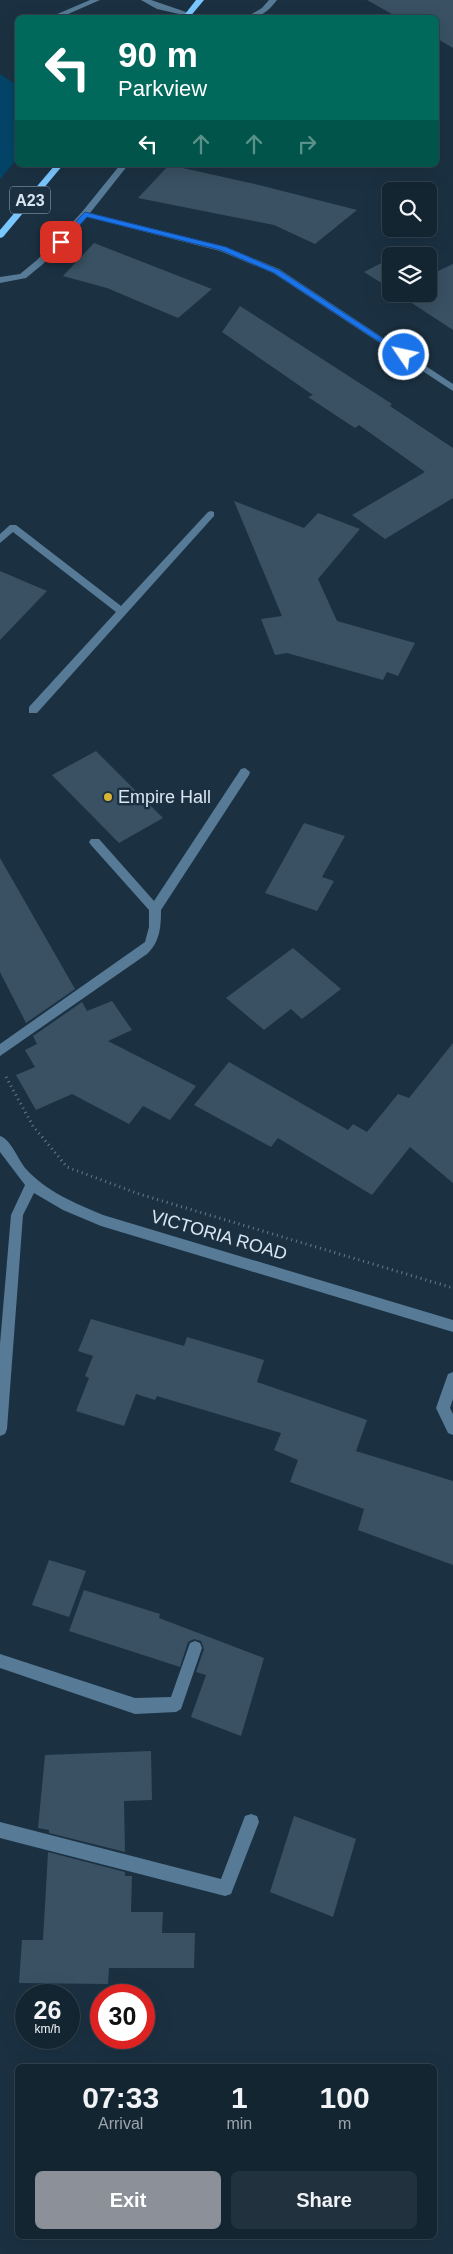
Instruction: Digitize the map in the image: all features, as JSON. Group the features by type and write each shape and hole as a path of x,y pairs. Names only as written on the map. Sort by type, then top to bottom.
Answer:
{"main road":[{"path":"188,15 200,0"},
{"name":"A23","path":"0,235 57,167"}],"street":[{"path":"59,15 96,0"},
{"path":"145,0 184,15"},
{"path":"254,15 265,10 272,0"},
{"path":"0,280 23,276 40,262 85,214 122,167"},
{"path":"85,214 223,249 276,271 453,388"},
{"path":"33,710 211,514"},
{"path":"0,540 13,527 122,612"},
{"path":"154,909 244,772"},
{"path":"0,1051 143,951 150,944 156,927 154,909 95,842"},
{"name":"VICTORIA ROAD","path":"0,1141 15,1166 32,1184 55,1201 102,1220 453,1326"},
{"path":"0,1429 17,1215 32,1184"},
{"path":"453,1378 443,1408 453,1428"},
{"path":"0,1661 135,1706 176,1704 195,1648"},
{"path":"0,1830 225,1888 251,1822"}],"path":[{"path":"5,1074 33,1126 67,1167 139,1194 453,1288"}],"shaded area":[{"path":"0,74 15,84 15,161 0,179"}],"building":[{"path":"367,0 453,0 453,48 439,40 439,15 394,15"},
{"path":"167,167 178,167 357,210 315,244 274,225 138,198"},
{"path":"94,243 212,289 178,318 107,288 63,276"},
{"path":"382,263 382,283 364,272"},
{"path":"453,264 453,330 410,302 437,302 437,272"},
{"path":"240,306 392,404 390,406 453,448 453,498 385,539 352,515 425,472 359,425 355,428 308,397 313,395 222,332"},
{"path":"234,501 304,528 318,513 360,529 318,579 337,621 415,643 398,676 387,672 383,680 287,653 275,655 261,619 282,616"},
{"path":"0,571 47,591 0,640"},
{"name":"Empire Hall","path":"96,751 163,818 119,843 52,775"},
{"path":"304,823 345,836 322,877 334,881 317,911 265,893"},
{"path":"0,858 75,989 26,1023 0,972"},
{"path":"293,948 341,989 302,1019 291,1009 264,1030 226,998"},
{"path":"112,1001 132,1030 108,1041 196,1086 170,1120 143,1106 129,1124 72,1094 36,1110 16,1075 35,1067 25,1050 37,1044 33,1036 82,1002 87,1011"},
{"path":"453,1043 453,1183 410,1147 372,1195 278,1138 271,1147 194,1105 229,1062 348,1130 353,1124 367,1132 398,1094 409,1098"},
{"path":"91,1319 184,1346 187,1337 264,1360 257,1382 367,1420 356,1451 453,1481 453,1565 358,1530 364,1509 290,1482 298,1460 274,1450 281,1433 157,1396 155,1400 136,1394 124,1426 76,1411 89,1378 85,1376 93,1356 78,1351"},
{"path":"49,1560 86,1571 69,1617 32,1605"},
{"path":"84,1590 160,1614 159,1618 264,1658 241,1736 191,1717 206,1675 196,1672 204,1649 201,1641 194,1639 188,1642 180,1667 69,1631"},
{"path":"151,1751 152,1800 124,1801 125,1852 49,1833 49,1830 38,1828 45,1755"},
{"path":"294,1816 356,1839 333,1917 270,1892"},
{"path":"48,1852 125,1872 125,1876 132,1876 131,1912 163,1912 162,1933 195,1933 194,1968 109,1968 108,1984 19,1983 22,1940 43,1940"}],"place":[{"name":"Empire Hall","path":"108,797"}],"route":[{"path":"61,242 85,214 223,249 276,271 404,355"}]}
